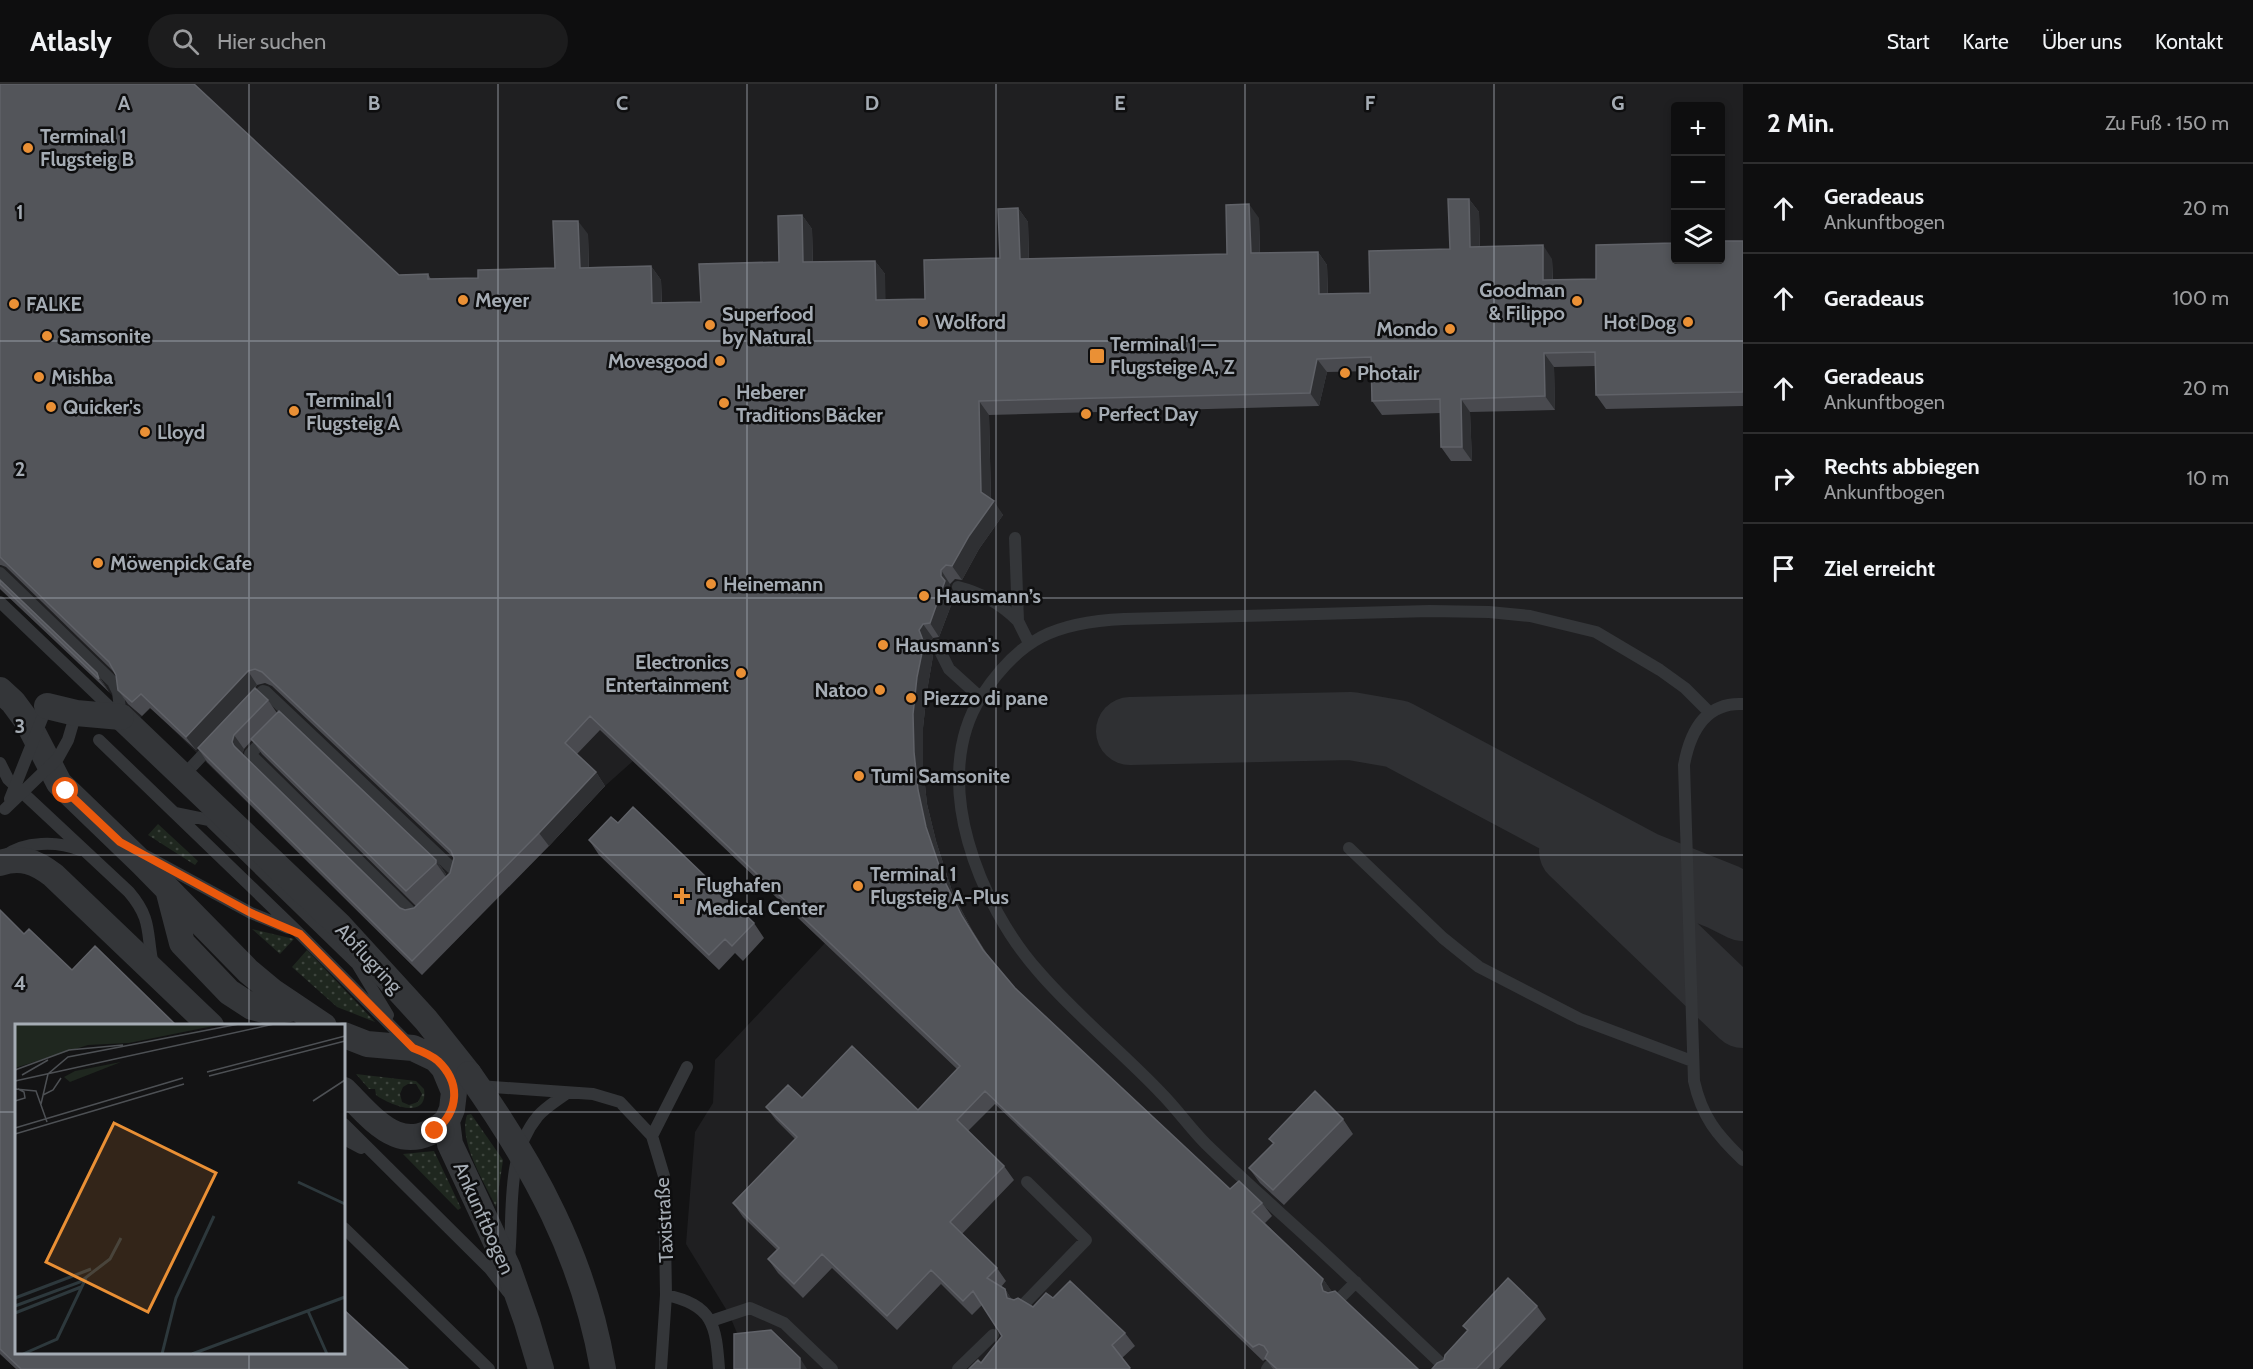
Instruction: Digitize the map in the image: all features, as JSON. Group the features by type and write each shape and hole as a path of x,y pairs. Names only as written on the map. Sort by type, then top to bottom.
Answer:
{"street":[{"path":"0,672 26,695 47,706 76,713 121,717"},
{"path":"0,690 13,702 27,721 59,783 248,971 321,1024"},
{"name":"Abflugring","path":"121,717 332,918 377,965 426,1020 494,1109 523,1155 574,1258 590,1305 603,1369"},
{"path":"0,862 21,860 41,866 209,1024"},
{"path":"345,1035 367,1044 397,1041 436,1059 449,1077"},
{"path":"345,1052 397,1041"},
{"name":"Ankunftbogen","path":"449,1077 454,1092 452,1109 447,1121 450,1143 508,1268 541,1369"},
{"path":"345,1091 384,1129 405,1138 426,1135 447,1121"}],"lane":[{"path":"1015,538 1018,621"},
{"path":"0,573 113,682 118,692 121,717"},
{"path":"958,587 987,597 1006,609 1018,621 1029,644"},
{"path":"0,602 121,717"},
{"path":"1447,1369 1206,1144 1146,1077 1036,970 1013,936 977,867 963,821 959,780 963,745 969,722 996,674 1029,644 1059,629 1095,620 1430,611 1520,615 1596,632 1660,670 1685,688 1710,713"},
{"path":"937,645 949,669 981,698"},
{"path":"244,710 263,691 266,692 455,871 454,881 447,888"},
{"path":"1743,704 1722,706 1710,713 1694,730 1684,765 1693,1027 1692,1061 1698,1099 1709,1124 1723,1142 1743,1160"},
{"path":"2,811 14,793 37,726 47,706"},
{"path":"2,811 58,758 68,740 76,713"},
{"path":"288,715 250,754 415,916 418,916 433,902"},
{"path":"183,776 221,735"},
{"path":"99,740 300,934 397,1041"},
{"path":"0,763 8,779 129,892 144,914 155,973"},
{"path":"174,813 209,820 357,964 397,1041"},
{"path":"120,842 251,913 300,934"},
{"path":"0,862 18,848 39,845 71,847 89,855"},
{"path":"1349,848 1443,938 1479,967 1580,1019 1692,1061"},
{"path":"652,1136 687,1067"},
{"name":"Taxistraße","path":"449,1077 483,1087 593,1094 620,1102 652,1136 664,1176 666,1294 661,1369"},
{"path":"508,1268 513,1173 520,1148 538,1116 567,1093"},
{"path":"345,1125 490,1269 510,1294 527,1322"},
{"path":"345,1140 373,1154"},
{"path":"1022,1305 1086,1240 1027,1182"},
{"path":"345,1229 489,1369"},
{"path":"1339,1299 1356,1282"},
{"path":"666,1294 688,1299 703,1310 711,1320 718,1350 719,1369"},
{"path":"711,1320 750,1308 784,1323 832,1369"},
{"path":"958,1369 993,1335"}],"shaded area":[{"path":"0,84 1743,84 1743,1369 742,1369 742,1345 729,1314 686,1244 695,1132 713,1103 715,1060 825,943 633,761 596,794 549,846 422,975 151,708 138,720 0,589"},
{"path":"158,824 198,861 195,865 148,835"},
{"path":"252,929 294,939 280,954"},
{"path":"307,950 375,1022 337,1007 292,967"},
{"path":"356,1074 416,1081 424,1089 424,1099 420,1105 407,1108 390,1103 376,1095 375,1089 369,1089","holes":["416,1084 422,1094 418,1102 409,1105 402,1102 400,1094 403,1087"]},
{"path":"471,1114 503,1160 496,1207 469,1150 465,1126 467,1115"},
{"path":"434,1151 461,1208 458,1210 403,1154"}],"building":[{"path":"0,84 194,84 399,275 428,274 428,279 478,278 478,270 555,268 553,221 578,221 580,268 651,266 652,303 701,302 699,264 779,262 778,216 802,215 803,262 875,261 876,300 925,299 924,260 1000,258 998,209 1018,208 1020,259 1227,254 1226,205 1249,204 1251,253 1318,252 1319,294 1370,293 1369,251 1450,249 1448,199 1469,199 1470,247 1543,245 1543,280 1596,279 1596,245 1671,243 1671,264 1725,264 1725,241 1743,241 1743,392 1596,395 1595,352 1544,353 1545,396 1461,399 1462,447 1441,447 1440,399 1372,401 1371,357 1317,359 1310,393 979,401 981,492 994,501 969,536 952,566 946,565 941,570 941,576 945,581 930,623 923,624 919,630 924,643 913,714 914,752 918,790 926,827 944,880 983,950 1015,988 1230,1189 1239,1181 1262,1203 1252,1212 1323,1279 1321,1284 1323,1291 1328,1293 1335,1291 1418,1369 1277,1369 1265,1358 1268,1352 1264,1346 1259,1344 1253,1347 985,1091 957,1120 1004,1166 950,1222 997,1268 987,1278 1005,1289 1007,1298 1014,1300 1018,1298 1033,1307 1046,1293 1053,1298 1070,1281 1125,1333 1112,1345 1130,1368 969,1369 978,1360 981,1363 1002,1336 973,1291 963,1301 931,1270 887,1316 822,1254 794,1284 768,1259 779,1248 733,1203 797,1137 766,1107 788,1085 802,1098 852,1046 918,1110 960,1066 590,716 565,743 596,772 412,961 198,748 255,688 268,700 234,735 232,742 234,746 400,908 405,910 414,908 450,873 454,858 451,851 262,672 255,669 248,671 186,737 141,694 132,702 118,690 116,675 109,662 0,557"},
{"path":"0,580 97,673 99,679 0,584"},
{"path":"279,711 436,860 436,863 406,891 251,739"},
{"name":"Flughafen Medical Center","path":"633,807 754,923 732,946 725,939 709,955 589,840 611,817 618,823"},
{"path":"0,910 24,934 29,929 72,970 95,946 175,1024 15,1024 15,1354 345,1354 345,1311 408,1369 21,1369 0,1349"},
{"path":"1315,1091 1343,1119 1273,1190 1249,1168 1274,1143 1269,1139"},
{"path":"1508,1278 1537,1306 1476,1369 1432,1369 1444,1360 1445,1355 1468,1330 1463,1326"},
{"path":"771,1330 800,1358 800,1369 734,1369 734,1334"}],"taxiway":[{"path":"1130,731 1351,726 1397,734 1643,865 1743,907"},
{"path":"1573,851 1743,1014"}],"place":[{"name":"Terminal 1 Flugsteig B","path":"28,148"},
{"name":"Meyer","path":"463,300"},
{"name":"Goodman & Filippo","path":"1577,301"},
{"name":"FALKE","path":"14,304"},
{"name":"Wolford","path":"923,322"},
{"name":"Hot Dog","path":"1688,322"},
{"name":"Superfood by Natural","path":"710,325"},
{"name":"Mondo","path":"1450,329"},
{"name":"Samsonite","path":"47,336"},
{"name":"Terminal 1 — Flugsteige A, Z","path":"1097,356"},
{"name":"Movesgood","path":"720,361"},
{"name":"Photair","path":"1345,373"},
{"name":"Mishba","path":"39,377"},
{"name":"Heberer Traditions Bäcker","path":"724,403"},
{"name":"Quicker's","path":"51,407"},
{"name":"Terminal 1 Flugsteig A","path":"294,411"},
{"name":"Perfect Day","path":"1086,414"},
{"name":"Lloyd","path":"145,432"},
{"name":"Möwenpick Cafe","path":"98,563"},
{"name":"Heinemann","path":"711,584"},
{"name":"Hausmann’s","path":"924,596"},
{"name":"Hausmann's","path":"883,645"},
{"name":"Electronics Entertainment","path":"741,673"},
{"name":"Natoo","path":"880,690"},
{"name":"Piezzo di pane","path":"911,698"},
{"name":"Tumi Samsonite","path":"859,776"},
{"name":"Terminal 1 Flugsteig A-Plus","path":"858,886"},
{"name":"Flughafen Medical Center","path":"682,896"}],"route":[{"path":"66,791 120,842 251,913 300,934 413,1048 436,1059 449,1077 454,1100 447,1121 435,1131"}]}
